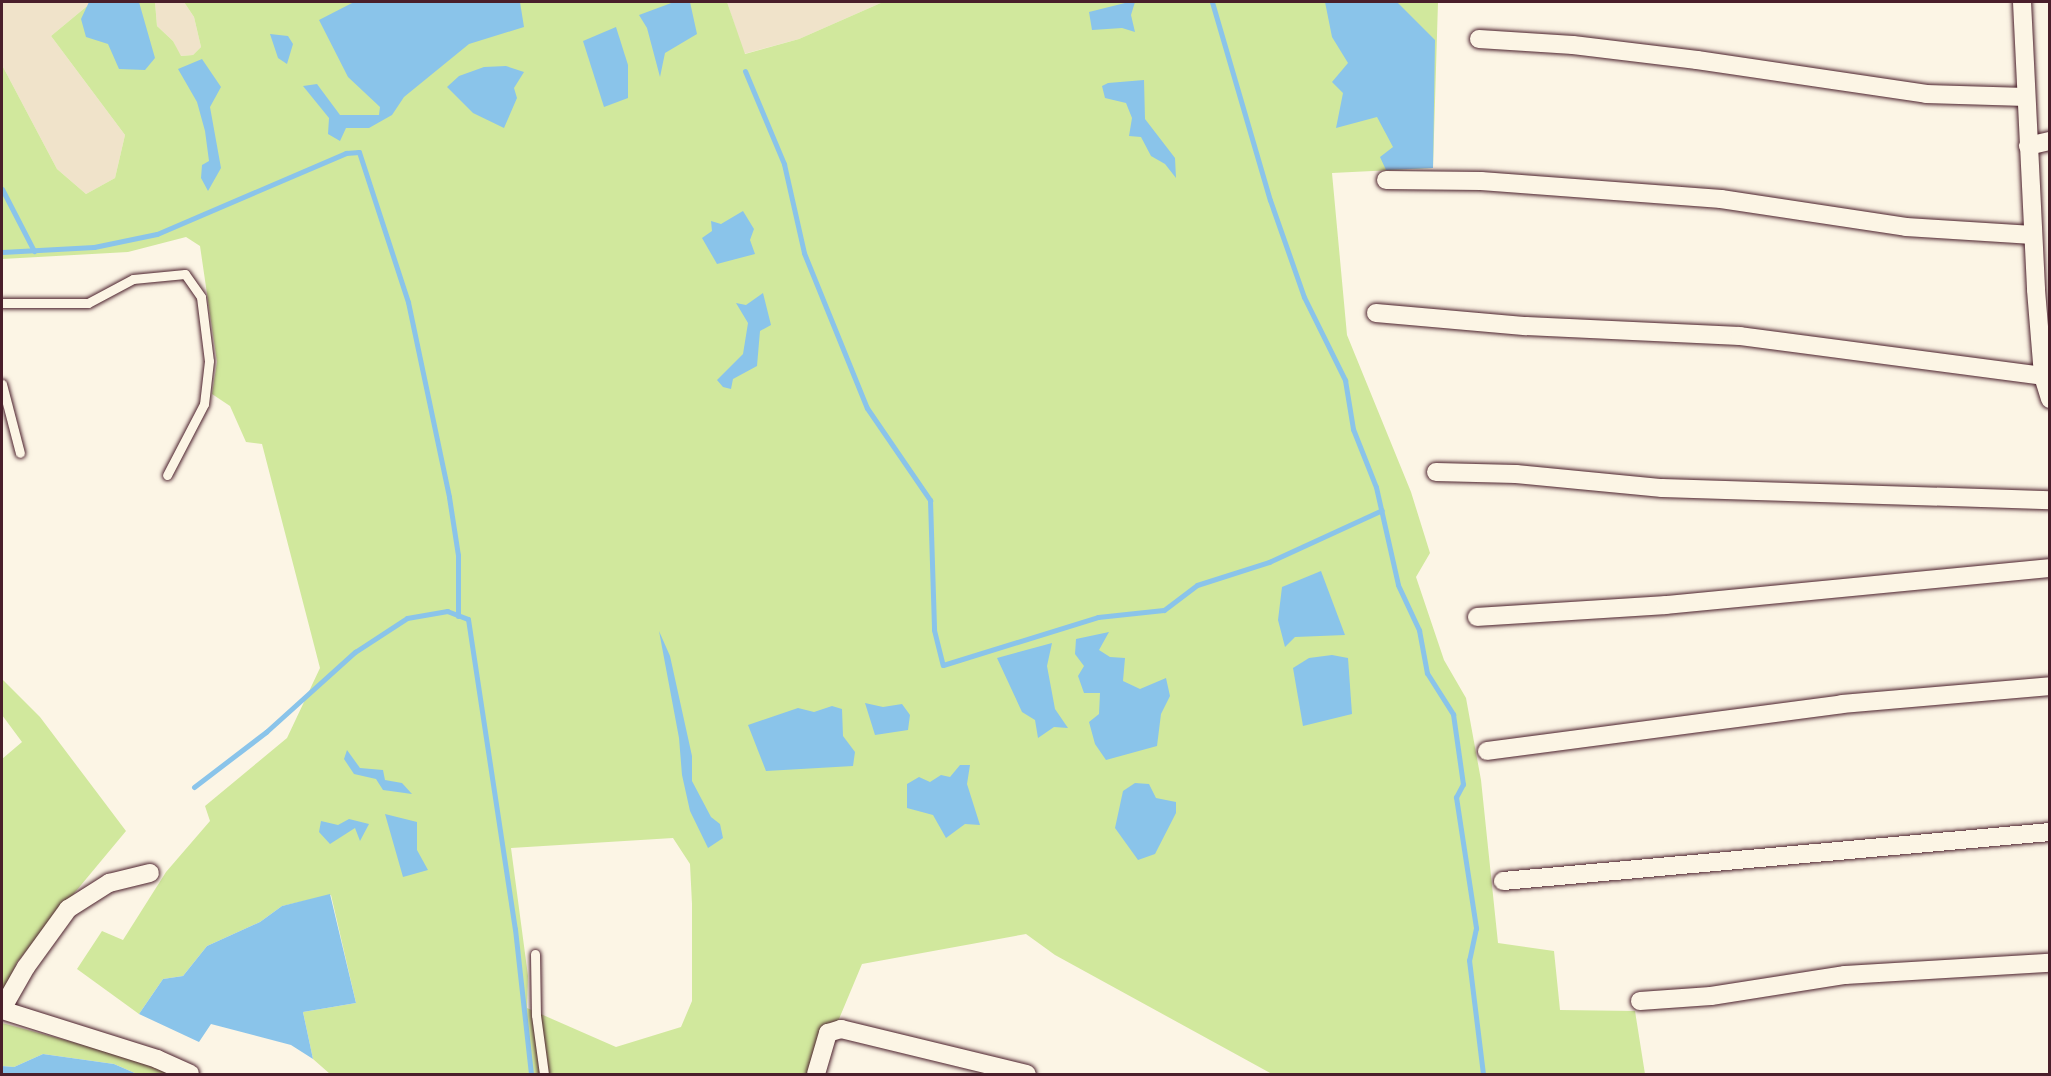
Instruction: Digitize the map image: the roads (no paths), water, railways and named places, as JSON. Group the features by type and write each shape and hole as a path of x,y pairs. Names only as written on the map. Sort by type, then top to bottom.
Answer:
{"street":[{"path":"2022,2 2028,146 2041,214 2033,235 2046,351 2043,376 2049,399"},
{"path":"1479,39 1652,54 1926,94 2026,97"},
{"path":"2028,146 2049,141"},
{"path":"1386,180 1481,181 1721,199 1906,227 2033,235"},
{"path":"1376,313 1526,326 1740,336 2043,376"},
{"path":"1436,472 1516,474 1662,488 2049,500"},
{"path":"1477,617 1666,604 2049,568"},
{"path":"1487,752 1842,704 2049,686"},
{"path":"1503,881 2049,832"},
{"path":"150,873 109,883 68,909 26,967 2,1010 158,1059 190,1074"},
{"path":"1640,1001 1711,996 1845,975 2049,963"},
{"path":"816,1074 828,1033 841,1029 1027,1074"}],"lane":[{"path":"2,303 88,303 133,279 185,274 201,297 209,362 204,404 166,475"},
{"path":"2,384 20,453"},
{"path":"536,954 536,1014 544,1074"}],"water":[{"path":"89,2 139,2 155,58 145,70 119,69 108,44 86,37 81,19"},
{"path":"354,2 520,2 524,27 469,44 404,97 392,115 369,128 346,128 340,141 328,134 329,118 303,86 317,84 340,115 379,115 380,107 348,77 319,20"},
{"path":"674,2 690,2 697,34 665,53 660,77 647,28 639,15"},
{"path":"1135,2 1131,15 1135,32 1122,28 1092,30 1089,12"},
{"path":"1325,2 1397,2 1435,40 1433,168 1386,170 1380,157 1393,147 1377,117 1336,128 1343,93 1332,82 1348,63 1332,37"},
{"path":"616,27 628,65 628,98 604,107 583,41"},
{"path":"270,34 288,36 293,44 287,64 278,58"},
{"path":"202,59 221,87 210,107 221,168 208,191 201,178 202,165 209,161 205,131 197,102 178,69"},
{"path":"506,66 524,72 514,88 517,98 504,128 473,113 447,87 459,76 484,67"},
{"path":"1144,80 1145,119 1175,158 1176,178 1165,164 1151,156 1141,137 1129,136 1132,118 1126,103 1105,98 1102,86 1108,83"},
{"path":"743,211 754,229 750,240 755,254 717,264 702,238 712,231 711,221 721,224"},
{"path":"763,293 771,325 760,331 757,366 733,379 731,389 723,387 717,380 743,354 748,323 736,303 746,305"},
{"path":"1321,571 1345,635 1295,637 1285,647 1278,620 1282,587"},
{"path":"659,631 670,656 692,756 692,781 711,817 720,824 723,838 708,848 690,811"},
{"path":"1109,632 1099,650 1110,657 1125,658 1123,681 1140,689 1166,678 1170,696 1161,714 1157,746 1106,760 1095,744 1089,722 1099,714 1100,693 1084,693 1078,676 1084,666 1075,654 1076,639"},
{"path":"1052,643 1047,666 1055,709 1068,728 1054,727 1038,738 1035,720 1022,712 997,658"},
{"path":"1332,655 1348,658 1352,714 1303,726 1293,668 1309,658"},
{"path":"865,703 883,707 902,704 910,715 908,730 875,735"},
{"path":"832,706 842,709 843,736 855,752 853,766 766,771 748,725 798,708 814,712"},
{"path":"347,750 360,768 383,770 385,780 402,783 412,794 383,790 376,779 354,774 344,759"},
{"path":"960,765 970,765 967,784 980,825 965,824 946,838 933,815 907,808 907,784 919,777 930,782 941,775 950,777"},
{"path":"1135,783 1149,784 1156,798 1176,802 1176,813 1155,854 1138,860 1115,828 1123,791"},
{"path":"385,814 417,822 417,850 428,870 403,877"},
{"path":"349,819 369,824 360,841 355,828 330,844 319,832 321,821 338,825"},
{"path":"330,894 356,1003 303,1012 313,1059 291,1045 211,1024 199,1042 139,1014 163,979 183,976 207,946 260,922 282,906"},
{"path":"43,1054 114,1064 137,1074 2,1074 2,1066 14,1067"}],"waterway":[{"path":"1212,2 1270,200 1304,297 1345,380 1353,429 1376,487 1398,585 1419,630 1427,673 1453,714 1463,784 1456,797 1476,928 1469,960 1483,1074"},
{"path":"745,71 784,164 804,253 867,408 930,500 934,630 943,665 1098,617 1164,610 1197,585 1269,562 1382,510"},
{"path":"2,252 94,247 157,234 346,153 359,152 408,302 449,497 458,555 458,616"},
{"path":"2,189 34,251"},
{"path":"194,787 266,732 355,652 407,618 447,611 468,619 515,929 531,1074"}]}
